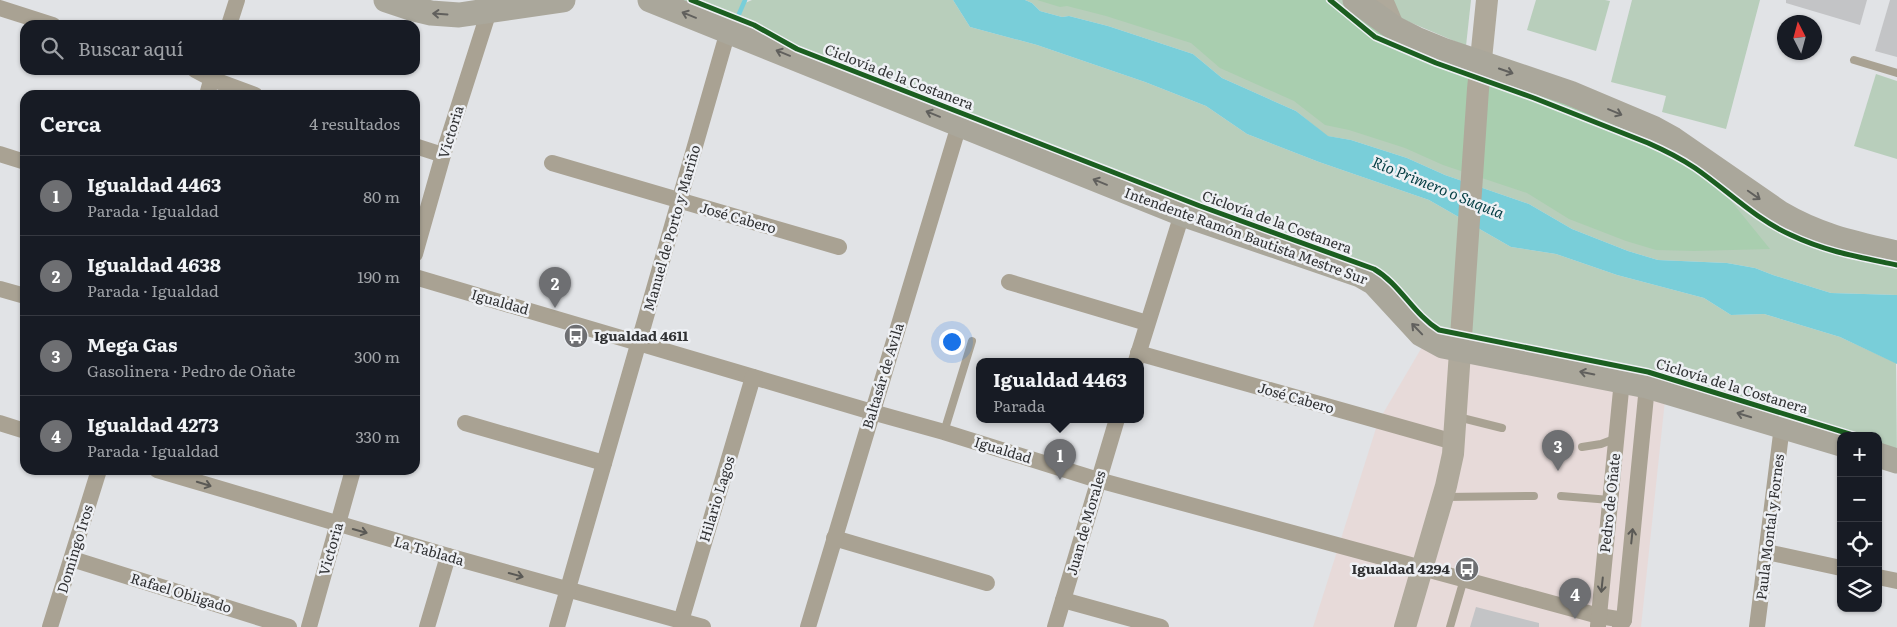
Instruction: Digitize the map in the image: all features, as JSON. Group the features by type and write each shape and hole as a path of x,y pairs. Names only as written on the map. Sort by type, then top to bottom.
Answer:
{"main road":[{"path":"386,0 432,13 458,15 563,0"},
{"name":"Intendente Ramón Bautista Mestre Sur","path":"650,0 1182,214 1360,275 1374,283 1421,334 1442,346 1647,386 1837,443"},
{"path":"1355,0 1394,28 1443,50 1570,93 1653,128 1673,139 1797,223 1819,233 1897,253"},
{"path":"1382,0 1394,28"},
{"path":"1405,627 1451,468 1478,88 1487,0"},
{"path":"1882,456 1897,461"}],"street":[{"path":"230,20 236,0"},
{"path":"0,8 37,20"},
{"name":"Victoria","path":"420,236 443,155 489,10"},
{"name":"Manuel de Porto y Mariño","path":"557,627 728,31"},
{"path":"208,90 213,75"},
{"path":"215,75 245,90"},
{"name":"Baltasár de Avila","path":"808,627 959,125"},
{"path":"420,148 443,155"},
{"path":"0,154 20,160"},
{"name":"José Cabero","path":"552,163 839,247"},
{"path":"1137,357 1182,214"},
{"name":"Igualdad","path":"420,278 944,432 1098,480 1423,567 1598,621 1622,623"},
{"path":"1010,282 1147,324"},
{"path":"0,289 20,295"},
{"name":"José Cabero","path":"1144,359 1454,442"},
{"name":"Hilario Lagos","path":"681,621 753,377"},
{"name":"Pedro de Oñate","path":"1598,621 1622,380"},
{"name":"Pedro de Oñate","path":"1622,623 1647,386"},
{"path":"465,422 604,463"},
{"path":"0,423 20,429"},
{"name":"Juan de Morales","path":"1055,627 1117,423"},
{"name":"Paula Montal y Fornes","path":"1758,627 1782,426"},
{"name":"Domingo Iros","path":"50,627 97,475"},
{"name":"La Tablada","path":"174,475 448,556 703,627"},
{"name":"Victoria","path":"309,627 352,475"},
{"path":"834,538 987,583"},
{"path":"1767,552 1837,567"},
{"path":"428,627 448,556"},
{"name":"Rafael Obligado","path":"72,559 290,627"},
{"path":"1882,577 1897,581"},
{"path":"1063,600 1161,627"}],"lane":[{"path":"1854,60 1897,73"},
{"path":"944,432 972,341"},
{"path":"1455,416 1502,428"},
{"path":"1582,447 1600,444 1617,438"},
{"path":"1443,497 1534,496"},
{"path":"1561,496 1610,500"},
{"path":"1450,627 1464,579"}],"shaded area":[{"path":"1422,347 1665,400 1641,627 1313,627 1378,422"}],"green space":[{"path":"650,0 743,0 742,2 745,3 752,0 953,0 970,27 1037,45 1145,82 1206,106 1247,134 1319,162 1429,200 1511,247 1556,254 1617,275 1704,298 1731,315 1764,314 1840,337 1896,363 1897,461 1882,456 1882,432 1837,432 1837,435 1460,350 1383,292"},
{"path":"1025,0 1355,0 1570,93 1780,213 1897,253 1897,295 1831,293 1755,268 1727,263 1658,260 1628,251 1572,229 1529,204 1445,175 1407,158 1351,140 1327,136 1296,111 1222,78 1193,54 1108,26 1040,11 1032,3"},
{"path":"1037,0 1334,0 1404,42 1447,65 1579,103 1676,148 1723,191 1770,249 1656,250 1626,241 1569,219 1527,193 1443,165 1405,148 1349,130 1325,125 1294,101 1220,68 1191,43 1106,16 1067,6 1060,7"},
{"path":"1389,0 1471,0 1466,46 1400,18"},
{"path":"1536,0 1610,1 1596,51 1527,30"},
{"path":"1632,0 1760,0 1726,129 1662,112 1666,96 1611,82"},
{"path":"1876,74 1897,81 1897,159 1854,146"}],"water":[{"name":"Río Primero o Suquía","path":"953,0 1025,0 1032,3 1040,11 1108,26 1193,54 1222,78 1296,111 1328,136 1351,140 1407,158 1445,175 1529,204 1572,229 1628,251 1658,260 1727,263 1755,268 1831,293 1897,295 1897,364 1840,337 1764,314 1731,315 1704,298 1617,275 1556,254 1511,247 1429,200 1319,162 1247,134 1206,106 1145,82 1037,45 970,27"}],"building":[{"path":"1786,0 1867,0 1860,25 1786,3"},
{"path":"1890,0 1897,0 1897,57 1875,51"},
{"path":"1476,607 1539,623 1539,627 1470,627"}],"waterway":[{"path":"739,14 745,0"}],"cycle path":[{"name":"Ciclovía de la Costanera","path":"691,0 754,25 797,49 1200,206 1374,269 1383,275 1422,316 1439,330 1648,372 1843,432"},
{"path":"1330,0 1375,37 1436,63 1534,98 1666,151 1695,168 1765,221 1791,235 1830,250 1897,265"}],"place":[{"name":"Igualdad 4638","path":"555,308"},
{"name":"Igualdad 4611","path":"576,336"},
{"name":"Mega Gas","path":"1558,471"},
{"name":"Igualdad 4463","path":"1060,480"},
{"name":"Igualdad 4294","path":"1467,569"},
{"name":"Igualdad 4273","path":"1575,619"}]}
